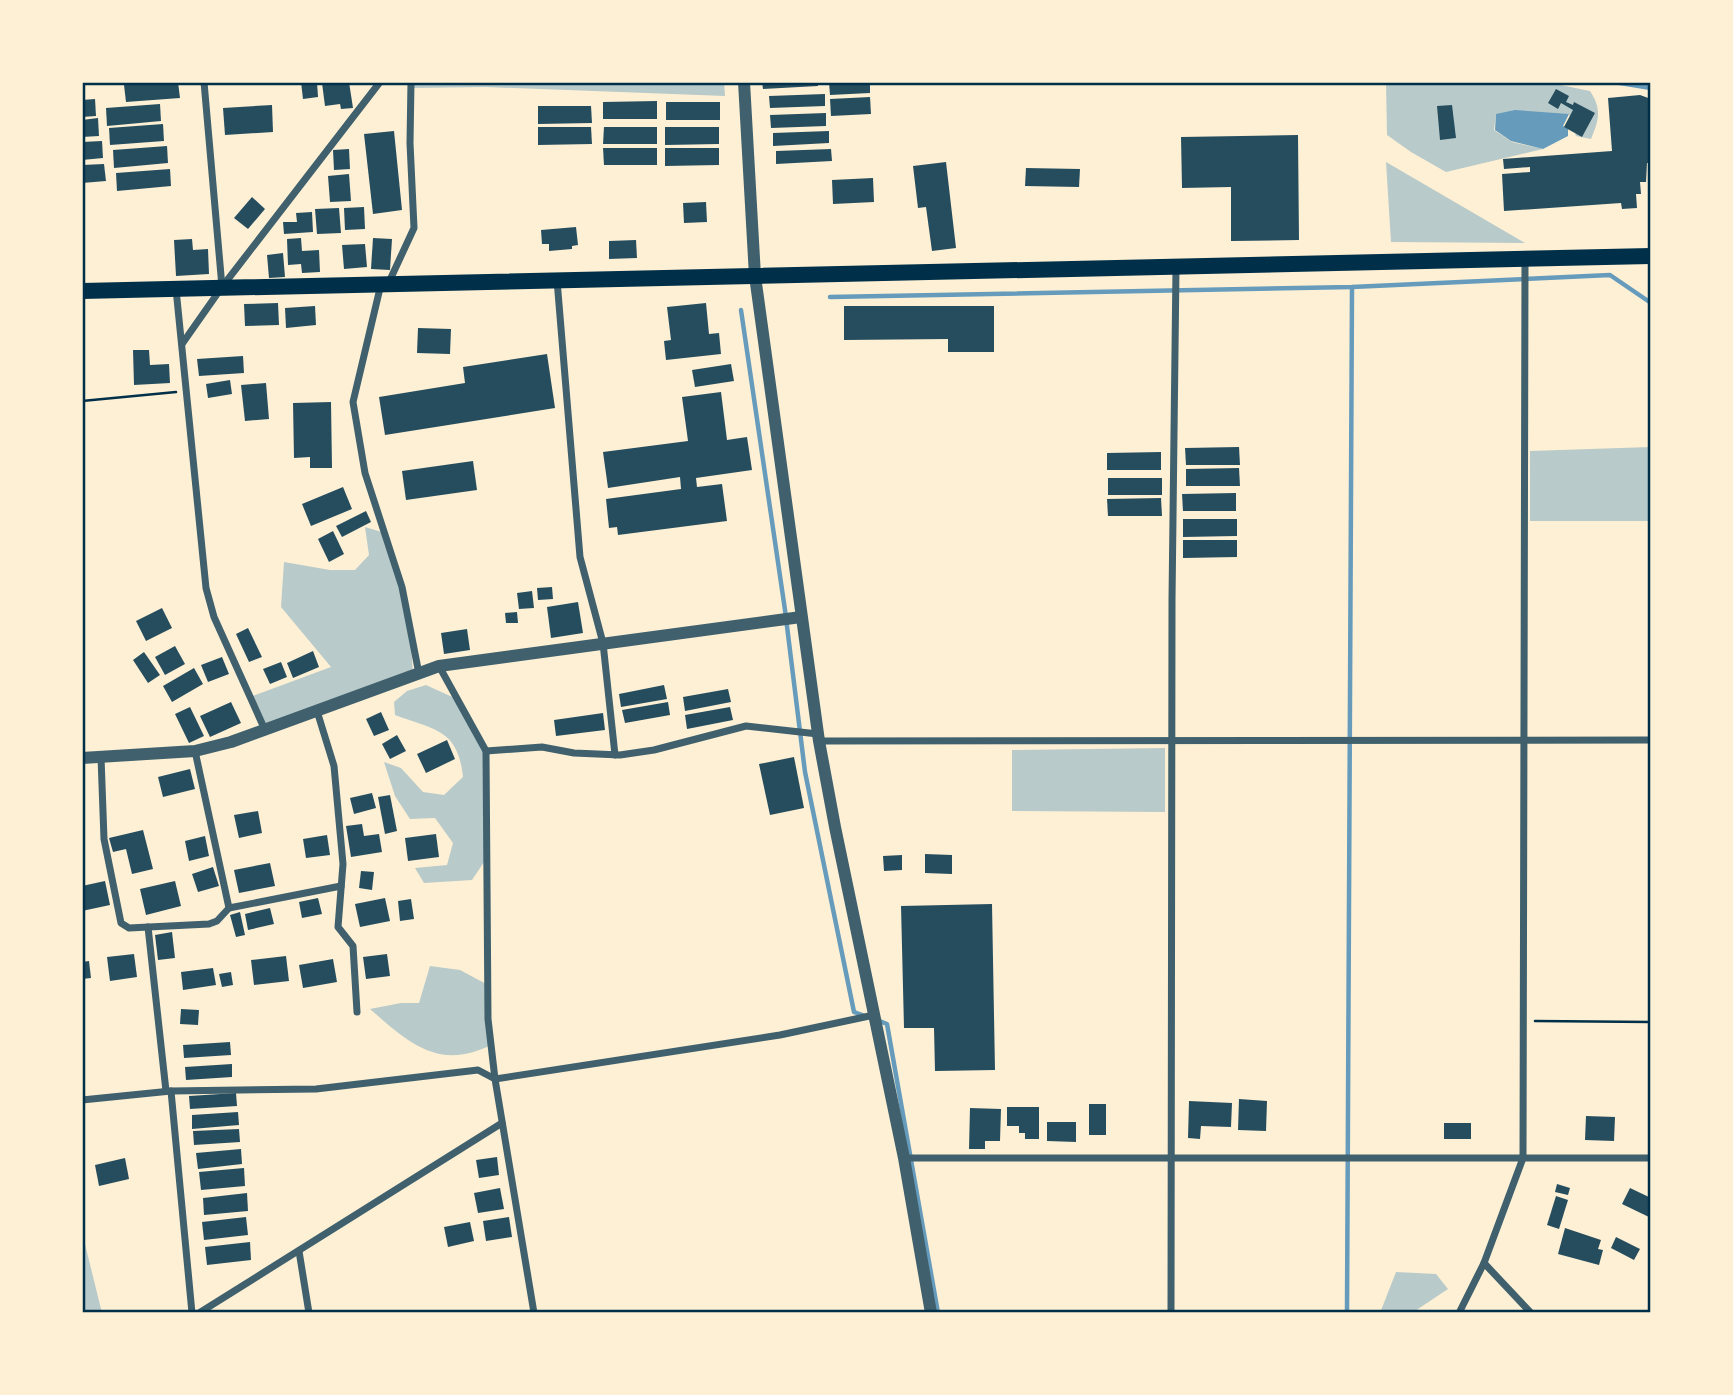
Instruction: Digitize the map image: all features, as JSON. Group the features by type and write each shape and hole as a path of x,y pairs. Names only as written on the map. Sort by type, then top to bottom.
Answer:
{"highway":[{"path":"82,290 1651,256"}],"street":[{"path":"204,82 222,287"},
{"path":"182,344 222,287 380,82"},
{"path":"411,82 410,143 414,228 385,283 353,402 365,473 402,587 419,674"},
{"path":"744,82 755,276 819,737 904,1158 931,1313"},
{"path":"1458,1313 1484,1264 1523,1158 1525,259"},
{"path":"1171,1313 1176,267"},
{"path":"557,279 580,557 603,643 615,755"},
{"path":"176,288 206,588 214,617 265,730"},
{"path":"82,758 195,751 231,742 439,666 802,617"},
{"path":"439,666 486,751 488,1019 495,1079 534,1313"},
{"path":"317,711 334,766 343,864 338,927 353,946 358,1012"},
{"path":"486,751 542,747 574,753 615,755 654,750 746,726 819,737 1651,740"},
{"path":"195,751 229,908"},
{"path":"101,757 104,839 121,923 129,928 209,924 229,908 341,886"},
{"path":"148,927 192,1313"},
{"path":"82,1100 168,1091 316,1089 478,1070 495,1079 780,1035 874,1015"},
{"path":"199,1313 502,1123"},
{"path":"904,1158 1651,1158"},
{"path":"299,1251 309,1313"},
{"path":"1484,1264 1531,1313"}],"path":[{"path":"82,401 186,391"},
{"path":"1523,1021 1651,1022"}],"shaded area":[{"path":"410,82 724,82 725,96 485,87 412,88"},
{"path":"1386,82 1546,82 1590,91 1598,109 1597,120 1591,139 1576,136 1569,114 1496,114 1494,130 1512,142 1543,149 1446,172 1387,135"},
{"path":"1386,162 1525,243 1391,242"},
{"path":"1651,447 1651,521 1530,521 1530,451"},
{"path":"365,527 385,533 410,627 413,676 265,730 250,697 331,667 281,607 284,562 330,570 355,570 369,555"},
{"path":"426,685 459,700 486,751 486,859 472,880 424,883 415,868 447,865 453,843 435,818 410,819 395,796 384,762 401,768 423,792 444,795 463,777 456,749 450,740 433,729 395,715 394,702 407,691"},
{"path":"1165,748 1165,812 1012,811 1012,750"},
{"path":"430,966 460,970 488,985 491,1045 456,1055 426,1050 398,1033 370,1009 401,1003 419,1003"},
{"path":"82,1231 84,1240 102,1313 82,1313"},
{"path":"1396,1272 1436,1274 1448,1289 1412,1313 1380,1313"}],"water":[{"path":"1515,110 1569,114 1563,126 1568,129 1568,136 1543,149 1511,141 1495,130 1496,114"}],"building":[{"path":"178,82 180,98 126,102 124,85"},
{"path":"301,82 317,82 318,97 303,99"},
{"path":"349,82 353,108 341,109 340,104 325,106 322,83"},
{"path":"762,82 818,82 818,86 763,89"},
{"path":"829,82 870,82 870,93 830,95"},
{"path":"1556,89 1569,96 1566,102 1573,105 1574,102 1595,113 1582,137 1564,127 1573,110 1561,103 1558,109 1548,103"},
{"path":"825,94 825,106 770,108 769,96"},
{"path":"1640,95 1651,99 1651,163 1647,163 1646,182 1640,182 1641,194 1636,194 1637,208 1622,209 1621,203 1504,211 1502,174 1530,172 1530,167 1504,169 1503,159 1612,151 1608,98"},
{"path":"870,97 871,114 831,116 830,99"},
{"path":"95,99 96,116 82,117 82,100"},
{"path":"657,101 657,119 603,119 603,102"},
{"path":"666,102 720,102 720,120 666,120"},
{"path":"160,104 161,121 107,126 106,108"},
{"path":"272,105 273,132 225,135 223,108"},
{"path":"1452,105 1456,138 1440,140 1437,106"},
{"path":"538,106 591,106 592,123 538,124"},
{"path":"826,113 826,126 771,128 770,115"},
{"path":"98,118 99,136 82,137 82,120"},
{"path":"163,124 164,141 110,145 109,128"},
{"path":"538,127 591,127 592,144 538,145"},
{"path":"604,127 657,127 657,144 603,144"},
{"path":"665,127 719,127 719,144 665,145"},
{"path":"394,131 402,210 373,214 364,134"},
{"path":"829,131 829,143 773,146 773,133"},
{"path":"1298,135 1299,240 1231,241 1231,187 1182,188 1181,137"},
{"path":"102,141 103,158 82,160 82,142"},
{"path":"167,146 168,163 114,168 113,150"},
{"path":"603,148 657,148 657,165 604,165"},
{"path":"665,148 719,148 719,165 665,166"},
{"path":"349,149 350,169 334,170 333,150"},
{"path":"831,149 832,161 776,164 776,151"},
{"path":"946,162 956,248 932,251 926,207 918,208 913,166"},
{"path":"104,164 106,181 82,183 82,165"},
{"path":"1026,168 1080,169 1079,187 1025,186"},
{"path":"170,169 171,186 117,191 116,173"},
{"path":"349,174 351,201 330,202 328,176"},
{"path":"873,178 874,202 833,204 832,180"},
{"path":"252,197 265,209 248,229 234,218"},
{"path":"706,202 707,222 684,223 683,203"},
{"path":"364,207 365,229 345,230 344,208"},
{"path":"339,208 341,233 317,234 315,209"},
{"path":"312,212 313,232 284,234 283,222 297,222 296,213"},
{"path":"576,227 578,245 572,246 572,249 549,251 549,244 542,244 541,230"},
{"path":"301,238 302,251 319,250 320,272 302,273 301,264 288,265 287,239"},
{"path":"373,238 392,239 390,270 371,269"},
{"path":"192,239 193,250 208,249 209,274 176,276 174,240"},
{"path":"636,240 637,258 609,259 609,241"},
{"path":"365,244 367,267 344,269 342,245"},
{"path":"283,253 285,277 269,278 267,255"},
{"path":"278,303 279,325 245,326 244,304"},
{"path":"706,303 709,334 719,333 721,354 666,360 664,341 671,340 667,307"},
{"path":"315,306 316,325 286,328 285,308"},
{"path":"844,306 994,306 994,352 948,352 948,339 844,340"},
{"path":"418,328 451,329 450,354 417,353"},
{"path":"133,350 149,350 150,365 169,364 170,383 134,385"},
{"path":"547,354 555,408 385,435 379,397 465,383 463,367"},
{"path":"243,356 244,373 199,376 197,359"},
{"path":"731,364 734,381 695,387 692,370"},
{"path":"230,380 232,394 208,398 206,384"},
{"path":"266,383 269,419 245,421 241,385"},
{"path":"721,392 727,440 747,437 752,470 696,478 697,487 722,484 727,521 618,535 617,527 609,528 606,499 681,489 680,477 608,488 603,452 688,441 682,397"},
{"path":"331,402 332,468 310,468 310,457 294,458 293,403"},
{"path":"1239,447 1240,465 1186,465 1185,448"},
{"path":"1161,452 1161,470 1107,470 1107,453"},
{"path":"473,461 477,490 406,500 402,471"},
{"path":"1239,468 1240,486 1186,486 1186,469"},
{"path":"1108,478 1162,478 1162,495 1108,495"},
{"path":"343,487 352,509 311,526 302,504"},
{"path":"1236,493 1236,511 1183,511 1182,494"},
{"path":"1161,498 1162,516 1108,516 1107,499"},
{"path":"366,511 371,522 342,537 336,526"},
{"path":"1183,519 1237,519 1237,536 1183,537"},
{"path":"333,531 344,554 329,562 318,539"},
{"path":"1183,540 1237,540 1237,557 1183,558"},
{"path":"552,587 553,599 538,600 537,588"},
{"path":"532,591 534,608 519,609 517,593"},
{"path":"578,602 583,633 551,638 547,607"},
{"path":"162,608 172,628 146,641 136,621"},
{"path":"517,612 518,623 506,623 505,613"},
{"path":"248,628 262,657 249,662 236,634"},
{"path":"467,629 470,650 444,654 441,633"},
{"path":"175,646 185,664 165,675 155,657"},
{"path":"313,651 319,667 293,678 287,663"},
{"path":"144,652 160,675 148,683 133,660"},
{"path":"222,657 229,674 208,682 201,665"},
{"path":"281,662 287,677 270,684 263,669"},
{"path":"194,668 203,684 172,702 163,686"},
{"path":"664,685 667,699 621,707 619,694"},
{"path":"728,689 731,702 685,711 683,697"},
{"path":"231,702 241,723 210,737 200,716"},
{"path":"668,702 670,715 625,723 622,710"},
{"path":"190,707 204,736 189,743 175,714"},
{"path":"730,707 733,720 687,729 685,715"},
{"path":"381,712 389,730 374,736 366,719"},
{"path":"603,713 605,730 556,736 554,720"},
{"path":"397,735 406,751 390,759 382,744"},
{"path":"447,740 455,759 426,773 417,754"},
{"path":"794,757 804,808 770,815 759,764"},
{"path":"190,769 195,789 163,797 158,777"},
{"path":"372,793 376,808 354,814 350,798"},
{"path":"390,795 397,831 385,834 378,797"},
{"path":"258,811 262,833 239,838 234,815"},
{"path":"362,824 364,836 379,834 382,852 351,857 346,826"},
{"path":"143,830 153,869 132,874 126,849 113,852 109,838"},
{"path":"436,834 439,857 408,861 405,838"},
{"path":"327,835 330,855 306,858 303,839"},
{"path":"205,836 209,856 189,861 185,841"},
{"path":"925,854 952,855 952,874 925,873"},
{"path":"902,855 902,870 884,871 883,856"},
{"path":"270,863 275,886 239,893 234,870"},
{"path":"213,867 219,886 198,892 192,874"},
{"path":"361,871 374,872 372,890 359,888"},
{"path":"105,881 110,905 82,911 82,886"},
{"path":"175,881 181,906 146,915 140,889"},
{"path":"318,898 322,914 302,918 299,902"},
{"path":"385,898 390,921 360,927 355,904"},
{"path":"411,899 414,919 400,921 398,901"},
{"path":"992,904 995,1070 935,1071 934,1028 904,1028 901,906"},
{"path":"270,908 274,924 248,930 245,914"},
{"path":"240,912 245,935 236,937 230,915"},
{"path":"172,932 175,958 158,960 155,935"},
{"path":"134,954 137,977 110,981 107,957"},
{"path":"387,954 390,976 366,979 363,957"},
{"path":"286,956 289,981 254,985 251,960"},
{"path":"333,959 337,982 303,988 299,965"},
{"path":"89,961 91,978 82,979 82,962"},
{"path":"213,968 216,985 183,990 181,972"},
{"path":"231,972 233,985 222,987 219,974"},
{"path":"181,1009 199,1010 198,1025 180,1024"},
{"path":"230,1042 231,1055 184,1058 183,1045"},
{"path":"232,1064 232,1077 186,1080 185,1067"},
{"path":"236,1093 237,1106 190,1109 189,1096"},
{"path":"1239,1099 1267,1101 1266,1131 1238,1130"},
{"path":"1189,1101 1232,1103 1231,1127 1201,1126 1200,1139 1188,1138"},
{"path":"1089,1104 1106,1104 1106,1135 1089,1135"},
{"path":"1007,1107 1039,1107 1039,1139 1025,1139 1025,1133 1019,1133 1019,1126 1007,1126"},
{"path":"970,1108 1001,1109 1000,1141 985,1141 985,1149 969,1149"},
{"path":"238,1112 239,1125 192,1129 192,1115"},
{"path":"1586,1116 1615,1117 1614,1141 1585,1140"},
{"path":"1047,1122 1076,1122 1076,1142 1047,1141"},
{"path":"1444,1123 1471,1123 1471,1139 1444,1139"},
{"path":"239,1129 240,1142 194,1145 193,1131"},
{"path":"241,1149 242,1164 198,1169 196,1153"},
{"path":"497,1157 499,1175 479,1178 476,1160"},
{"path":"125,1158 129,1179 99,1186 95,1165"},
{"path":"244,1168 245,1186 201,1190 199,1172"},
{"path":"1557,1184 1570,1188 1568,1195 1555,1192"},
{"path":"500,1188 504,1209 478,1213 474,1193"},
{"path":"1630,1188 1651,1198 1651,1218 1622,1204"},
{"path":"247,1193 248,1211 204,1215 203,1198"},
{"path":"1556,1196 1568,1200 1559,1229 1547,1225"},
{"path":"246,1217 248,1235 204,1240 202,1222"},
{"path":"509,1217 512,1237 486,1241 483,1221"},
{"path":"470,1222 474,1241 448,1247 444,1227"},
{"path":"1565,1228 1601,1240 1598,1249 1603,1250 1599,1265 1558,1254"},
{"path":"1616,1237 1640,1249 1634,1260 1611,1248"},
{"path":"250,1242 251,1260 207,1265 205,1247"}],"waterway":[{"path":"1614,82 1651,88"},
{"path":"830,297 1352,287 1610,275 1651,303"},
{"path":"1347,1313 1352,287"},
{"path":"741,310 785,610 805,772 854,1012 865,1016"},
{"path":"877,1020 887,1024 938,1313"}]}
